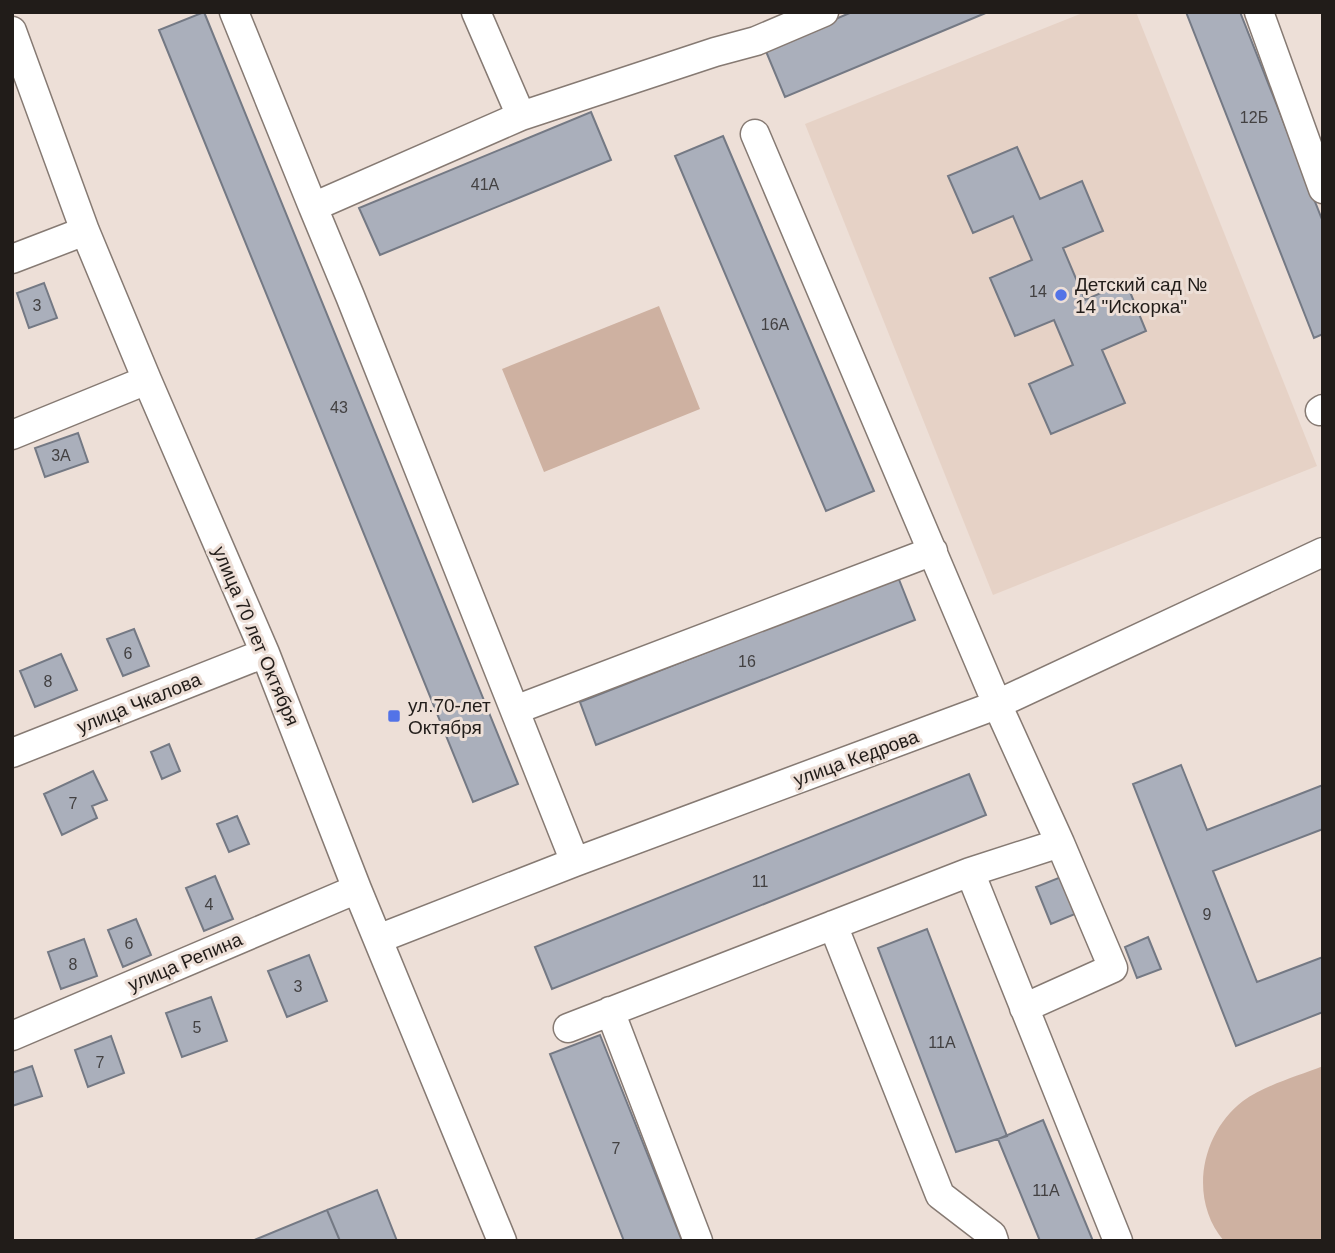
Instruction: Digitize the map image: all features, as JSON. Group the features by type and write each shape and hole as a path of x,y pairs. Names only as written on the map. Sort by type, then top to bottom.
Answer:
{"street":[{"path":"234,12 575,862"},
{"path":"476,12 521,116"},
{"path":"313,207 521,116 756,41 824,12"},
{"path":"1259,12 1323,188"},
{"name":"улица 70 лет Октября","path":"12,31 85,231 265,653 357,889 502,1241"},
{"path":"755,134 1113,968 1024,1008"},
{"path":"12,259 85,231"},
{"path":"12,435 147,380"},
{"path":"515,710 933,551"},
{"name":"улица Кедрова","path":"378,939 575,862 998,704 1323,552"},
{"name":"улица Чкалова","path":"12,753 265,653"},
{"path":"568,1028 970,873 1060,843"},
{"path":"970,873 1118,1241"},
{"name":"улица Репина","path":"12,1035 357,889"},
{"path":"833,925 940,1195 992,1235 994,1241"},
{"path":"610,1012 698,1241"}],"shaded area":[{"name":"Детский сад № 14 \"Искорка\"","path":"1085,12 1136,12 1317,466 993,595 805,124"},
{"path":"659,306 700,409 544,472 502,369"},
{"path":"1323,1066 1323,1241 1224,1241 1206,1206 1203,1187 1204,1167 1217,1130 1229,1114 1252,1095"}],"building":[{"path":"204,12 518,784 473,802 159,30"},
{"path":"852,12 988,12 785,97 765,49"},
{"path":"1186,12 1240,12 1323,222 1323,334 1314,338"},
{"path":"591,112 611,160 380,255 359,208"},
{"path":"723,136 874,491 826,511 675,156"},
{"path":"1017,147 1040,199 1082,181 1103,231 1063,248 1085,300 1126,282 1146,331 1102,350 1125,403 1051,434 1029,384 1073,365 1054,320 1015,336 990,278 1032,260 1013,216 973,233 948,176"},
{"path":"44,283 57,318 29,328 17,293"},
{"path":"78,433 88,462 45,477 35,448"},
{"path":"898,577 915,620 596,745 580,702"},
{"path":"134,629 149,666 123,676 107,639"},
{"path":"61,654 77,690 35,707 20,671"},
{"path":"169,744 180,771 162,779 151,752"},
{"path":"1181,765 1207,830 1323,785 1323,829 1213,871 1257,982 1323,957 1323,1012 1236,1046 1133,784"},
{"path":"93,771 107,800 92,806 97,818 62,835 44,794"},
{"path":"969,774 986,815 552,989 535,947"},
{"path":"237,816 249,844 229,852 217,824"},
{"path":"215,876 233,919 204,931 186,888"},
{"path":"1061,877 1075,914 1051,924 1036,887"},
{"path":"136,919 151,955 123,967 108,930"},
{"path":"927,929 1007,1136 956,1152 878,948"},
{"path":"1148,937 1161,969 1137,978 1125,947"},
{"path":"84,939 97,976 61,989 48,952"},
{"path":"309,955 327,1001 287,1017 268,971"},
{"path":"211,997 227,1041 182,1057 166,1013"},
{"path":"600,1035 682,1241 624,1241 550,1054"},
{"path":"111,1036 124,1073 88,1087 75,1050"},
{"path":"32,1066 42,1096 12,1106 12,1073"},
{"path":"1043,1120 1093,1241 1040,1241 998,1139"},
{"path":"377,1190 397,1241 340,1241 327,1210"},
{"path":"327,1210 340,1241 252,1241"}],"place":[{"name":"Детский сад № 14 \"Искорка\"","path":"1061,295"},
{"name":"ул.70-лет Октября","path":"394,716"}]}
